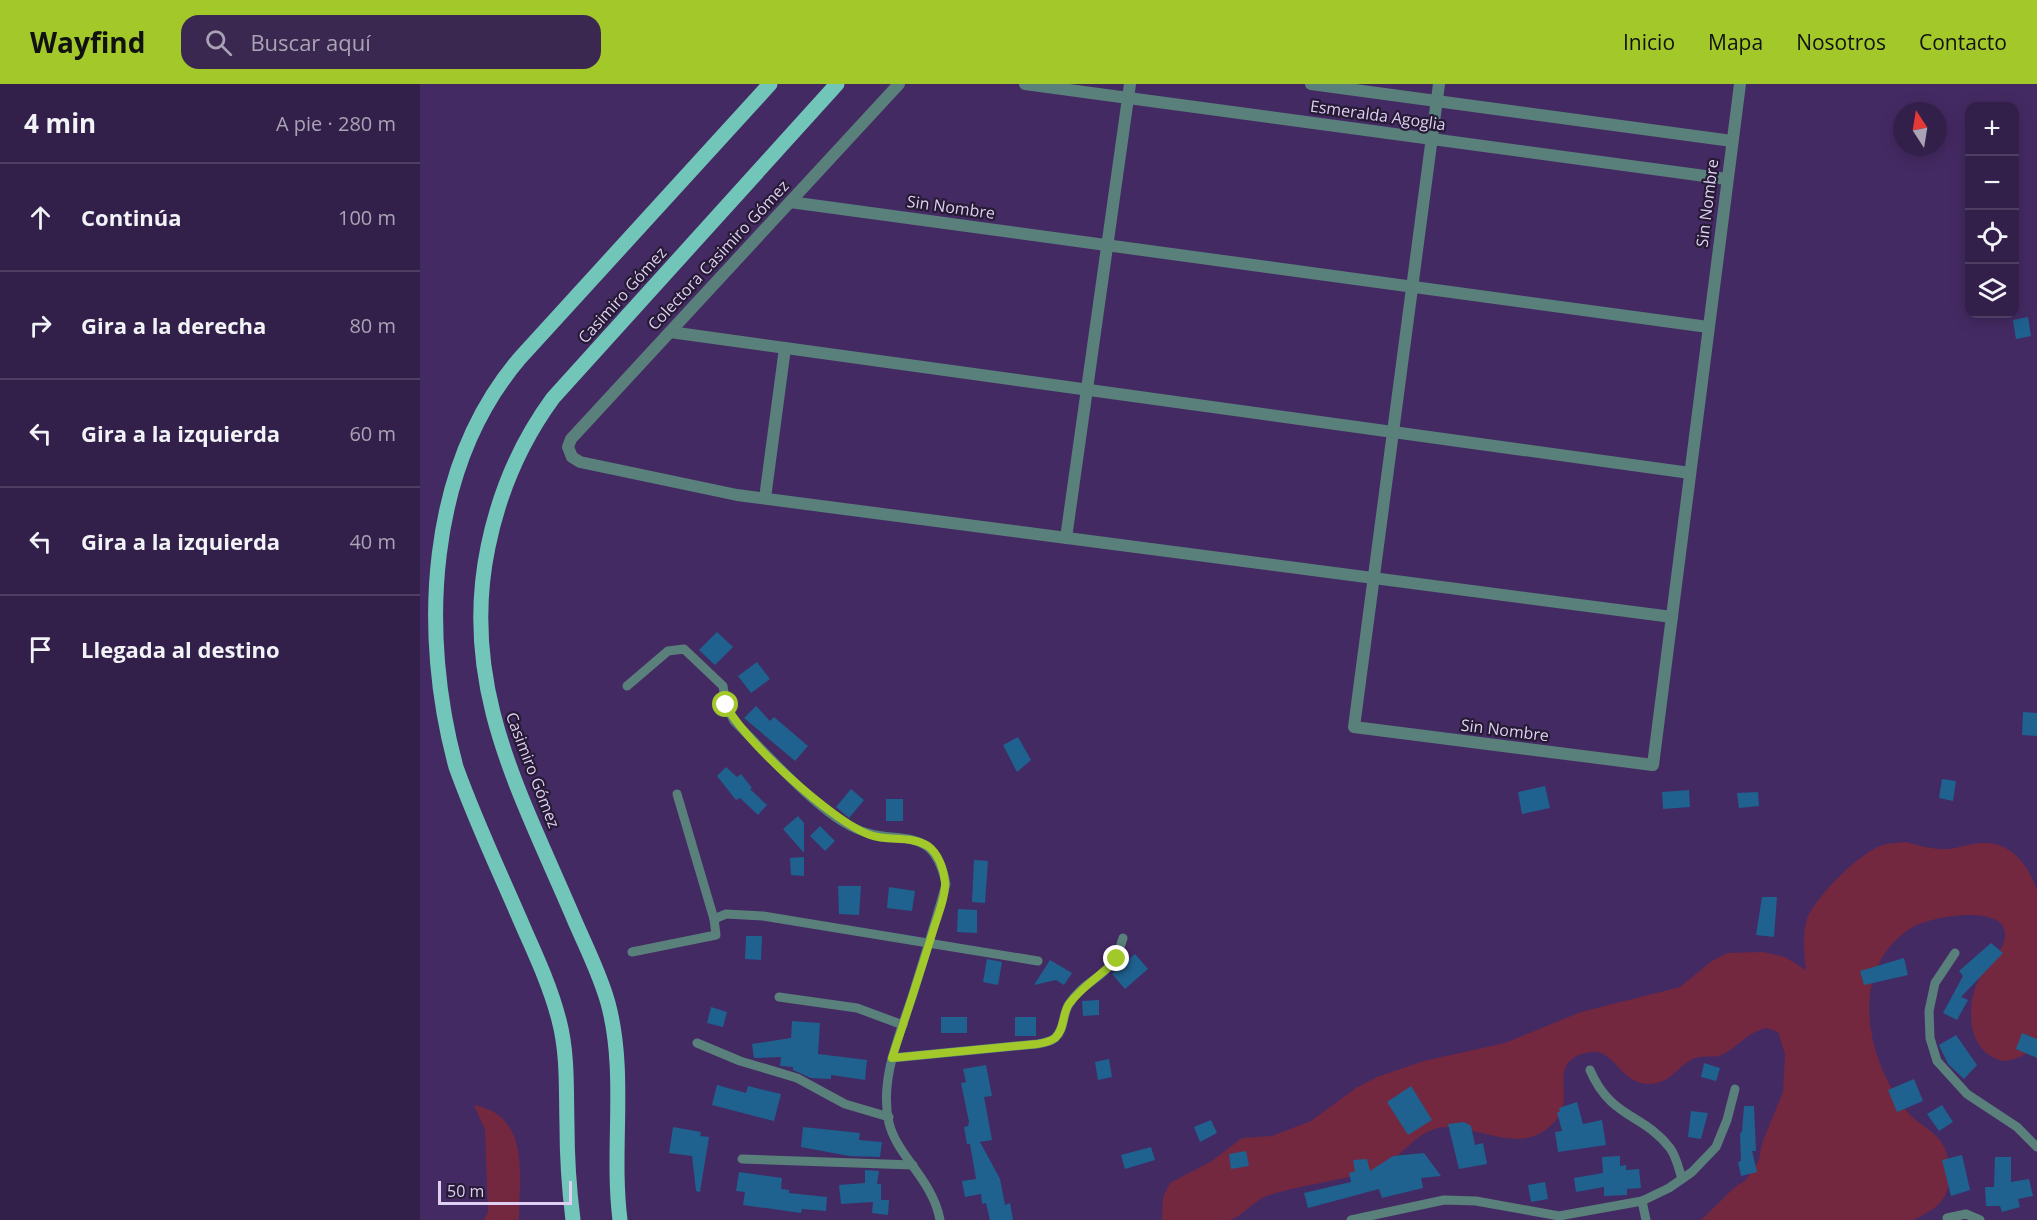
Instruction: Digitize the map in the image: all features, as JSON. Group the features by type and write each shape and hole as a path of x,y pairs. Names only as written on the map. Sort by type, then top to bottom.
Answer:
{"main road":[{"name":"Casimiro Gómez","path":"573,1220 568,1162 566,1059 560,1021 547,982 456,769 439,712 432,670 429,629 435,549 459,462 499,384 520,358 770,84"},
{"name":"Casimiro Gómez","path":"620,1220 617,1189 616,1060 612,1023 597,972 495,727 486,688 480,640 481,596 487,550 499,503 514,465 553,398 837,84"}],"street":[{"name":"Colectora Casimiro Gómez","path":"765,498 580,462 569,453 571,439 899,84"},
{"name":"Esmeralda Agoglia","path":"1025,84 1727,179"},
{"path":"1066,538 1130,84"},
{"name":"Esmeralda Agoglia","path":"1311,84 1732,141"},
{"name":"Sin Nombre","path":"1439,84 1354,727 1653,765 1740,84"},
{"name":"Sin Nombre","path":"790,202 1708,327"},
{"path":"670,332 1690,473"},
{"path":"785,348 765,498 1672,617"}],"lane":[{"path":"627,686 668,651 684,649 723,686 726,705 734,721 810,795 848,826 873,836 919,841 931,849 941,864 945,884 892,1058 887,1093 889,1125 913,1165 925,1180 940,1220"},
{"path":"632,952 716,935 714,919 677,794"},
{"path":"714,919 726,914 763,916 928,945 1038,961"},
{"path":"892,1058 1037,1044 1053,1040 1060,1032 1067,1006 1079,991 1100,977 1117,959 1123,938"},
{"path":"1955,953 1935,983 1929,1011 1930,1038 1937,1061 1967,1094 2017,1127 2037,1147"},
{"path":"779,997 857,1008 903,1025"},
{"path":"697,1043 740,1061 796,1078 845,1104 889,1117"},
{"path":"1590,1070 1608,1101 1628,1117 1654,1131 1672,1150 1682,1179"},
{"path":"1351,1220 1444,1200 1476,1201 1559,1218 1642,1201 1682,1179 1716,1147 1727,1120 1735,1089"},
{"path":"742,1159 913,1165"},
{"path":"1642,1201 1646,1220"},
{"path":"1947,1218 1965,1214 1980,1220"}],"shaded area":[{"path":"1906,842 1938,849 1980,843 2004,847 2025,865 2037,891 2037,1047 2019,1057 2004,1061 1989,1055 1975,1037 1972,1026 1972,1002 1979,979 2005,939 2001,924 1992,918 1963,915 1920,924 1911,928 1891,946 1878,967 1871,990 1869,1015 1880,1065 1905,1109 1941,1142 1950,1169 1945,1196 1934,1208 1914,1220 1701,1220 1735,1187 1746,1180 1759,1160 1762,1143 1783,1092 1785,1054 1778,1032 1767,1028 1750,1035 1722,1055 1692,1059 1670,1077 1657,1083 1637,1082 1601,1053 1591,1052 1579,1055 1572,1059 1564,1071 1564,1100 1560,1114 1547,1129 1532,1137 1505,1138 1450,1127 1438,1128 1422,1135 1382,1166 1354,1176 1267,1196 1230,1220 1162,1220 1163,1197 1170,1183 1212,1161 1242,1138 1272,1136 1311,1121 1356,1088 1377,1077 1424,1061 1505,1043 1581,1012 1680,987 1712,961 1728,953 1763,952 1785,957 1806,970 1805,925 1819,899 1839,876 1873,849 1892,843"},
{"path":"474,1105 492,1111 505,1121 513,1134 520,1167 519,1220 483,1220 488,1213 485,1130"}],"building":[{"path":"2028,317 2031,336 2016,339 2013,320"},
{"path":"717,632 733,647 715,665 699,650"},
{"path":"757,662 770,679 751,693 738,676"},
{"path":"756,706 770,721 774,717 808,746 795,761 744,718"},
{"path":"2023,712 2037,713 2037,736 2022,735"},
{"path":"1018,737 1031,760 1017,772 1003,745"},
{"path":"726,767 737,777 741,774 752,788 750,789 767,805 758,815 740,798 736,800 717,776"},
{"path":"1942,779 1956,781 1953,801 1939,798"},
{"path":"1545,786 1550,808 1522,814 1518,792"},
{"path":"851,789 864,800 849,818 836,807"},
{"path":"1689,790 1690,807 1663,809 1662,792"},
{"path":"1758,792 1759,806 1739,808 1737,793"},
{"path":"886,799 903,799 903,821 886,821"},
{"path":"798,816 804,823 804,853 783,829"},
{"path":"820,826 835,841 825,851 810,836"},
{"path":"804,857 804,876 791,875 790,858"},
{"path":"974,860 988,861 985,903 972,902"},
{"path":"838,886 861,886 859,915 839,914"},
{"path":"889,887 915,891 912,911 887,908"},
{"path":"1762,897 1777,897 1774,937 1756,935"},
{"path":"958,909 977,910 977,933 957,932"},
{"path":"746,936 762,936 761,960 745,959"},
{"path":"1991,943 2003,953 1961,997 1968,1000 1957,1020 1943,1013 1963,976 1959,971"},
{"path":"1135,954 1148,969 1125,989 1112,974"},
{"path":"1904,958 1908,975 1864,985 1860,971"},
{"path":"987,959 1002,962 998,985 983,982"},
{"path":"1050,960 1072,973 1064,985 1056,980 1034,985"},
{"path":"1099,1000 1099,1015 1083,1016 1082,1001"},
{"path":"711,1007 727,1012 723,1027 707,1023"},
{"path":"941,1017 967,1017 967,1033 941,1033"},
{"path":"1015,1017 1036,1017 1036,1036 1015,1036"},
{"path":"792,1021 820,1023 818,1054 867,1060 865,1080 831,1075 831,1079 811,1078 793,1070 793,1067 780,1066 781,1057 754,1058 752,1044 791,1038"},
{"path":"2022,1033 2037,1039 2037,1058 2016,1049"},
{"path":"1956,1035 1977,1065 1964,1079 1948,1064 1939,1045"},
{"path":"1109,1059 1112,1077 1098,1080 1095,1062"},
{"path":"1704,1063 1720,1068 1716,1081 1701,1077"},
{"path":"986,1065 992,1096 984,1097 992,1140 980,1142 1000,1179 1005,1205 1010,1203 1013,1220 990,1220 986,1203 982,1204 981,1194 965,1197 962,1181 976,1179 970,1144 967,1144 964,1127 968,1126 969,1122 961,1083 966,1082 963,1069"},
{"path":"1914,1079 1923,1101 1897,1112 1888,1090"},
{"path":"717,1085 746,1093 748,1086 781,1094 774,1121 712,1105"},
{"path":"1411,1086 1432,1120 1408,1135 1387,1102"},
{"path":"1577,1102 1583,1124 1602,1120 1606,1145 1558,1152 1555,1132 1562,1131 1557,1112 1560,1112 1559,1108"},
{"path":"1942,1105 1953,1122 1939,1131 1927,1114"},
{"path":"1744,1106 1754,1106 1756,1151 1752,1151 1757,1172 1741,1176 1738,1162 1741,1161 1740,1133 1742,1132"},
{"path":"1691,1111 1708,1113 1701,1139 1688,1137"},
{"path":"1211,1120 1217,1133 1200,1142 1194,1127"},
{"path":"1464,1122 1471,1126 1475,1145 1483,1143 1487,1164 1459,1169 1448,1124"},
{"path":"673,1127 701,1132 700,1136 709,1137 700,1192 696,1191 692,1156 669,1153"},
{"path":"803,1127 860,1133 859,1140 882,1142 880,1157 849,1156 801,1147"},
{"path":"1151,1147 1155,1160 1125,1169 1121,1155"},
{"path":"1246,1151 1249,1166 1231,1169 1229,1154"},
{"path":"1424,1153 1441,1176 1421,1178 1423,1188 1382,1198 1379,1189 1308,1208 1304,1193 1351,1182 1349,1173 1355,1171 1353,1160 1367,1159 1370,1171 1393,1156"},
{"path":"1962,1155 1970,1190 1951,1196 1942,1160"},
{"path":"1620,1156 1620,1166 1626,1165 1626,1170 1639,1169 1641,1188 1627,1189 1627,1195 1604,1196 1604,1187 1576,1192 1574,1178 1603,1173 1602,1157"},
{"path":"1995,1157 2011,1157 2011,1182 2029,1179 2033,1196 2018,1199 2020,1207 2002,1212 2000,1206 1986,1206 1985,1187 1994,1187"},
{"path":"865,1170 879,1171 877,1184 881,1184 881,1200 889,1200 888,1215 872,1213 873,1202 841,1204 839,1185 865,1183"},
{"path":"739,1172 782,1178 781,1189 789,1190 789,1193 827,1197 826,1211 802,1209 801,1213 743,1205 745,1192 736,1191"},
{"path":"1545,1182 1548,1199 1531,1202 1528,1185"}],"route":[{"path":"726,705 734,721 775,762 848,826 873,836 919,841 931,849 941,864 945,884 939,910 892,1058 1037,1044 1053,1040 1060,1032 1067,1006 1079,991 1100,977 1117,959"}]}
